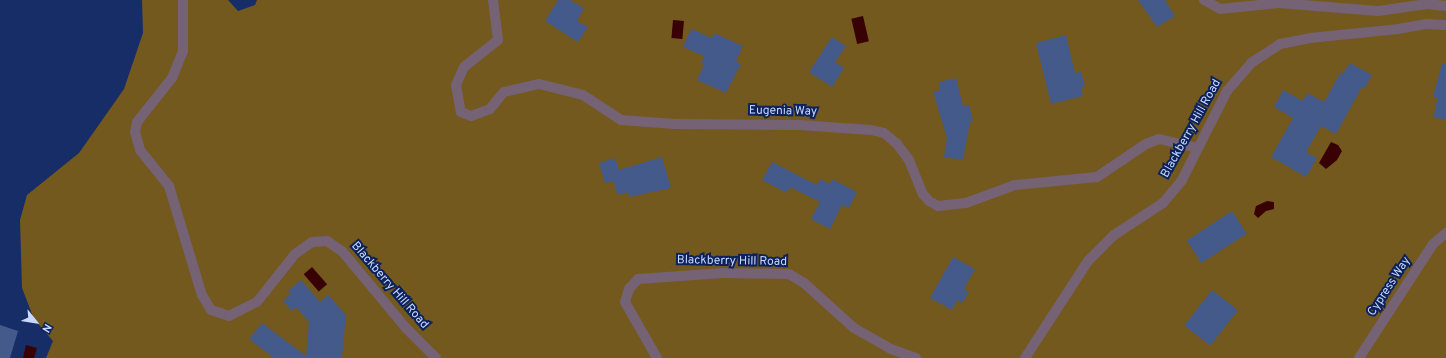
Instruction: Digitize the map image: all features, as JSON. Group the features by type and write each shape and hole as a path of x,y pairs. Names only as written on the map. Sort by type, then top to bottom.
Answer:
{"street":[{"name":"Blackberry Hill Road","path":"183,0 184,51 172,78 137,122 135,132 140,150 169,186 202,295 211,310 229,316 257,302 295,254 312,242 327,242 342,251 405,327 436,358"},
{"name":"Eugenia Way","path":"493,0 498,40 464,67 456,85 461,112 472,116 490,109 504,92 539,84 583,95 622,120 675,124 800,125 871,130 884,134 897,144 909,160 923,194 929,202 938,206 966,203 1014,185 1097,177 1146,144 1159,139 1173,140 1198,148"},
{"path":"1204,0 1220,9 1279,3 1378,11 1427,4 1446,6"},
{"name":"Blackberry Hill Road","path":"1025,358 1088,262 1114,235 1164,203 1182,180 1227,91 1237,76 1265,52 1280,44 1335,34 1398,29 1426,24 1446,25"},
{"name":"Cypress Way","path":"1359,358 1433,244 1446,233"},
{"name":"Blackberry Hill Road","path":"657,358 626,302 629,289 638,279 670,275 731,273 789,274 804,283 854,328 891,349 916,358"}],"shaded area":[{"path":"142,0 228,0 238,11 255,5 257,0 1446,0 1446,358 46,358 53,341 34,319 22,288 20,220 27,195 79,153 124,89 143,33"},
{"path":"863,16 869,41 857,44 851,19"},
{"path":"673,20 684,21 682,39 671,38"},
{"path":"1331,142 1338,145 1342,151 1337,160 1326,169 1319,163"},
{"path":"1267,201 1274,202 1274,209 1266,211 1258,218 1254,214 1256,206"},
{"path":"312,267 327,284 319,292 304,274"},
{"path":"26,345 37,348 34,358 23,358"}],"building":[{"path":"558,0 570,0 584,8 577,21 588,27 578,42 545,21"},
{"path":"1138,0 1165,0 1175,16 1157,27"},
{"path":"691,29 712,38 714,33 743,46 736,61 741,64 726,93 697,80 704,65 701,64 704,56 683,47"},
{"path":"1066,35 1075,73 1081,72 1085,86 1081,87 1083,96 1051,104 1036,43"},
{"path":"832,37 846,46 835,62 844,68 832,87 809,72"},
{"path":"1350,63 1372,75 1365,88 1362,87 1336,134 1321,126 1306,152 1317,158 1306,177 1271,157 1293,118 1274,107 1283,90 1303,101 1307,93 1324,102 1341,72 1343,74"},
{"path":"1442,63 1446,64 1446,120 1433,117 1438,98 1433,97"},
{"path":"956,78 963,106 969,105 973,121 970,122 963,160 944,157 947,138 933,92 940,90 939,82"},
{"path":"662,157 671,188 629,197 628,192 618,195 613,181 605,183 599,163 615,158 619,170"},
{"path":"772,162 817,185 820,179 830,184 832,179 857,192 849,208 842,205 830,229 811,219 820,202 790,187 787,193 762,180"},
{"path":"1232,211 1247,234 1201,263 1187,240"},
{"path":"953,257 975,269 964,289 969,292 962,303 957,300 952,310 930,298"},
{"path":"301,280 320,302 328,295 346,315 342,358 274,358 249,339 262,323 306,356 309,322 296,307 292,311 283,301 291,294 288,291"},
{"path":"1212,290 1238,310 1210,346 1184,325"},
{"path":"0,325 18,331 10,358 0,358"}]}
